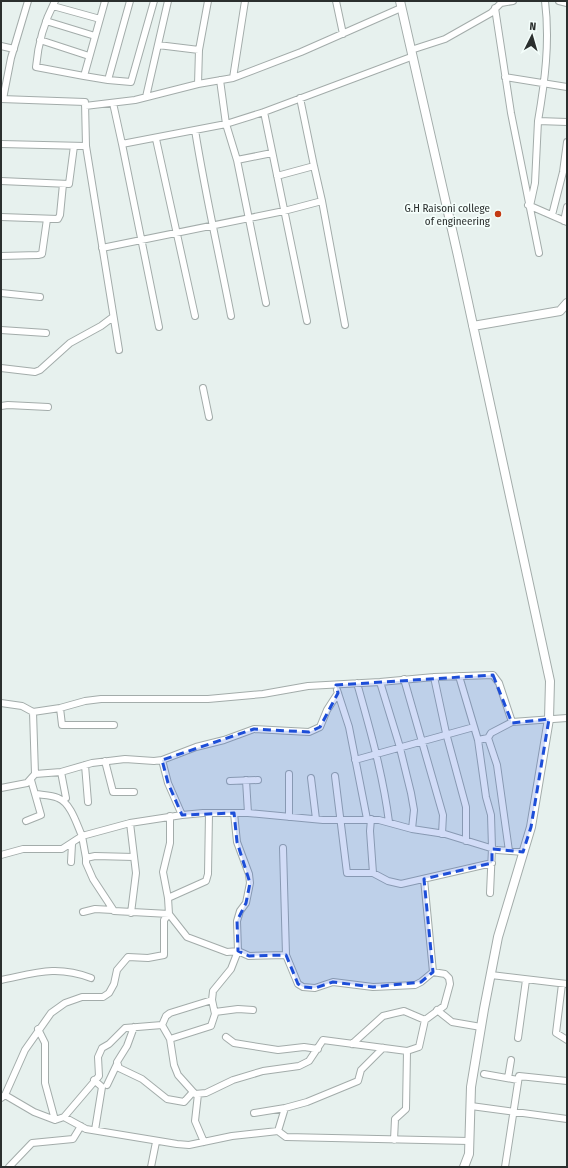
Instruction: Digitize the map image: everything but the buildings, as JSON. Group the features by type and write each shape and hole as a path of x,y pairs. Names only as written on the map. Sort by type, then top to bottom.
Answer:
{"street":[{"path":"28,1 4,79 2,99 85,102 86,146 119,350"},
{"path":"84,76 105,1"},
{"path":"108,80 130,1"},
{"path":"100,19 54,3 40,40 36,67 108,80 131,82 154,1"},
{"path":"146,97 168,1"},
{"path":"198,84 199,50 208,1"},
{"path":"233,78 245,1"},
{"path":"336,1 343,34"},
{"path":"122,144 226,124 264,112 445,39 491,13 501,3 513,1"},
{"path":"529,205 535,183 538,121 545,83 547,21 545,1"},
{"path":"559,1 567,3"},
{"path":"85,106 146,97 198,84 233,78 343,34 401,4 550,681 549,719 531,827 498,937 490,975 471,1087 469,1154 464,1167"},
{"path":"495,8 505,77 539,253"},
{"path":"46,21 95,36"},
{"path":"40,40 90,56"},
{"path":"158,45 199,50"},
{"path":"1,46 14,49"},
{"path":"505,77 567,87"},
{"path":"220,80 226,124 236,160 266,304"},
{"path":"300,98 322,201 345,325"},
{"path":"113,103 159,327"},
{"path":"264,112 307,321"},
{"path":"538,121 567,122"},
{"path":"196,130 202,173 214,225 231,316"},
{"path":"156,138 195,316"},
{"path":"552,215 563,172 567,142"},
{"path":"1,144 86,146"},
{"path":"1,181 63,184 70,183 74,146"},
{"path":"236,160 272,153"},
{"path":"277,176 314,166"},
{"path":"1,217 47,219 59,217 63,184"},
{"path":"102,248 284,211 322,201"},
{"path":"529,205 565,222 567,207"},
{"path":"1,263 2,256 42,254 47,219"},
{"path":"1,293 40,296"},
{"path":"473,326 560,311 567,303"},
{"path":"1,368 35,372 40,370 70,342 101,326 113,317"},
{"path":"1,330 46,333"},
{"path":"203,388 209,417"},
{"path":"1,406 48,407"},
{"path":"1,703 22,706 33,712 101,699 208,699 263,694 308,686 434,677 493,675 499,683 512,722"},
{"path":"459,676 478,740 486,798 491,815 492,863 490,893"},
{"path":"434,677 446,734 466,807 466,840"},
{"path":"404,679 443,816 442,834"},
{"path":"380,682 400,746 414,810 412,829"},
{"path":"357,683 377,753 385,791 389,822"},
{"path":"336,685 349,728 369,819 373,873"},
{"path":"35,774 61,772 85,765 125,758 154,761 162,760 196,747 224,740 254,729 309,732 320,727 327,710 338,693"},
{"path":"60,708 62,725 114,725"},
{"path":"1,788 27,783 35,774 33,712"},
{"path":"478,740 488,738 491,733 512,722 567,718"},
{"path":"355,760 400,746 474,727"},
{"path":"488,738 497,764 509,851"},
{"path":"162,760 168,783 182,815"},
{"path":"105,761 113,792 134,792"},
{"path":"85,765 88,802"},
{"path":"61,772 66,798"},
{"path":"289,774 289,817"},
{"path":"335,776 341,819 345,870 350,874 373,873 388,881 401,884 492,863"},
{"path":"312,778 316,819"},
{"path":"26,821 41,815 31,780"},
{"path":"246,780 248,813"},
{"path":"230,781 258,780"},
{"path":"36,794 56,797 63,801 70,810 82,836 86,862 93,879 112,910"},
{"path":"1,855 23,849 58,850 72,844 82,836 130,823 170,816 209,812 248,813 316,819 369,819 442,834 492,848 523,852"},
{"path":"168,898 206,881 208,874 209,812"},
{"path":"170,1039 211,1026 215,1012 212,1000 213,991 231,969 238,952 237,921 240,912 246,903 250,883 249,874 237,842 234,813"},
{"path":"170,816 170,843 163,872 168,898 169,914 187,937 227,952 238,952 250,956 286,956"},
{"path":"130,823 136,873 131,913"},
{"path":"71,862 72,844"},
{"path":"283,848 287,945 286,956 298,984 303,987 315,988 333,982 373,987 416,985 432,972"},
{"path":"86,858 95,856 134,857"},
{"path":"424,879 432,972"},
{"path":"83,912 94,909 131,913 169,914"},
{"path":"162,1025 125,1028 109,1044 102,1048 98,1057 99,1076 94,1080 64,1117 55,1120 34,1112 3,1096 25,1050 38,1029 51,1013 65,1003 82,997 102,997 109,993 114,984 117,970 128,957 148,958 164,955 164,920 169,914"},
{"path":"1,980 54,970 78,973 91,978"},
{"path":"117,1064 119,1068 142,1079 170,1100 184,1102 196,1093 206,1093 233,1080 263,1071 299,1066 309,1061 323,1040 407,1051 419,1047 425,1020 444,1006 450,984 449,978 444,974 432,972"},
{"path":"490,975 564,984 556,1033 567,1040"},
{"path":"518,1038 526,980"},
{"path":"162,1025 166,1016 170,1013 212,1000"},
{"path":"215,1012 238,1009 252,1010"},
{"path":"437,1010 452,1022 481,1027"},
{"path":"352,1044 383,1016 404,1011 425,1020"},
{"path":"162,1025 170,1039 174,1065 178,1076 196,1093 195,1121 204,1142"},
{"path":"107,1085 127,1046 134,1027"},
{"path":"38,1029 45,1043 45,1083 55,1120"},
{"path":"226,1037 234,1043 278,1050 304,1047 318,1049"},
{"path":"254,1113 285,1108 307,1102 358,1082 360,1070 383,1048"},
{"path":"394,1140 395,1119 406,1110 407,1051"},
{"path":"508,1078 511,1060"},
{"path":"484,1074 518,1080"},
{"path":"505,1167 519,1076 522,1075 567,1082"},
{"path":"94,1080 102,1087 95,1130"},
{"path":"471,1106 567,1119"},
{"path":"278,1131 285,1108"},
{"path":"64,1117 81,1126 95,1130 156,1142 189,1145 232,1136 278,1131 286,1137 469,1141"},
{"path":"9,1167 32,1143 72,1139 81,1126"},
{"path":"151,1167 156,1142"}],"highlighted area":[{"path":"493,675 512,723 549,719 531,827 523,852 492,849 492,863 424,879 433,972 421,982 373,987 333,982 315,988 303,987 298,984 286,955 249,956 238,951 237,921 246,903 250,883 237,842 234,813 182,815 168,783 162,760 254,729 309,732 320,727 338,693 336,685"}],"place":[{"name":"G.H Raisoni college of engineering","path":"498,214"}]}
